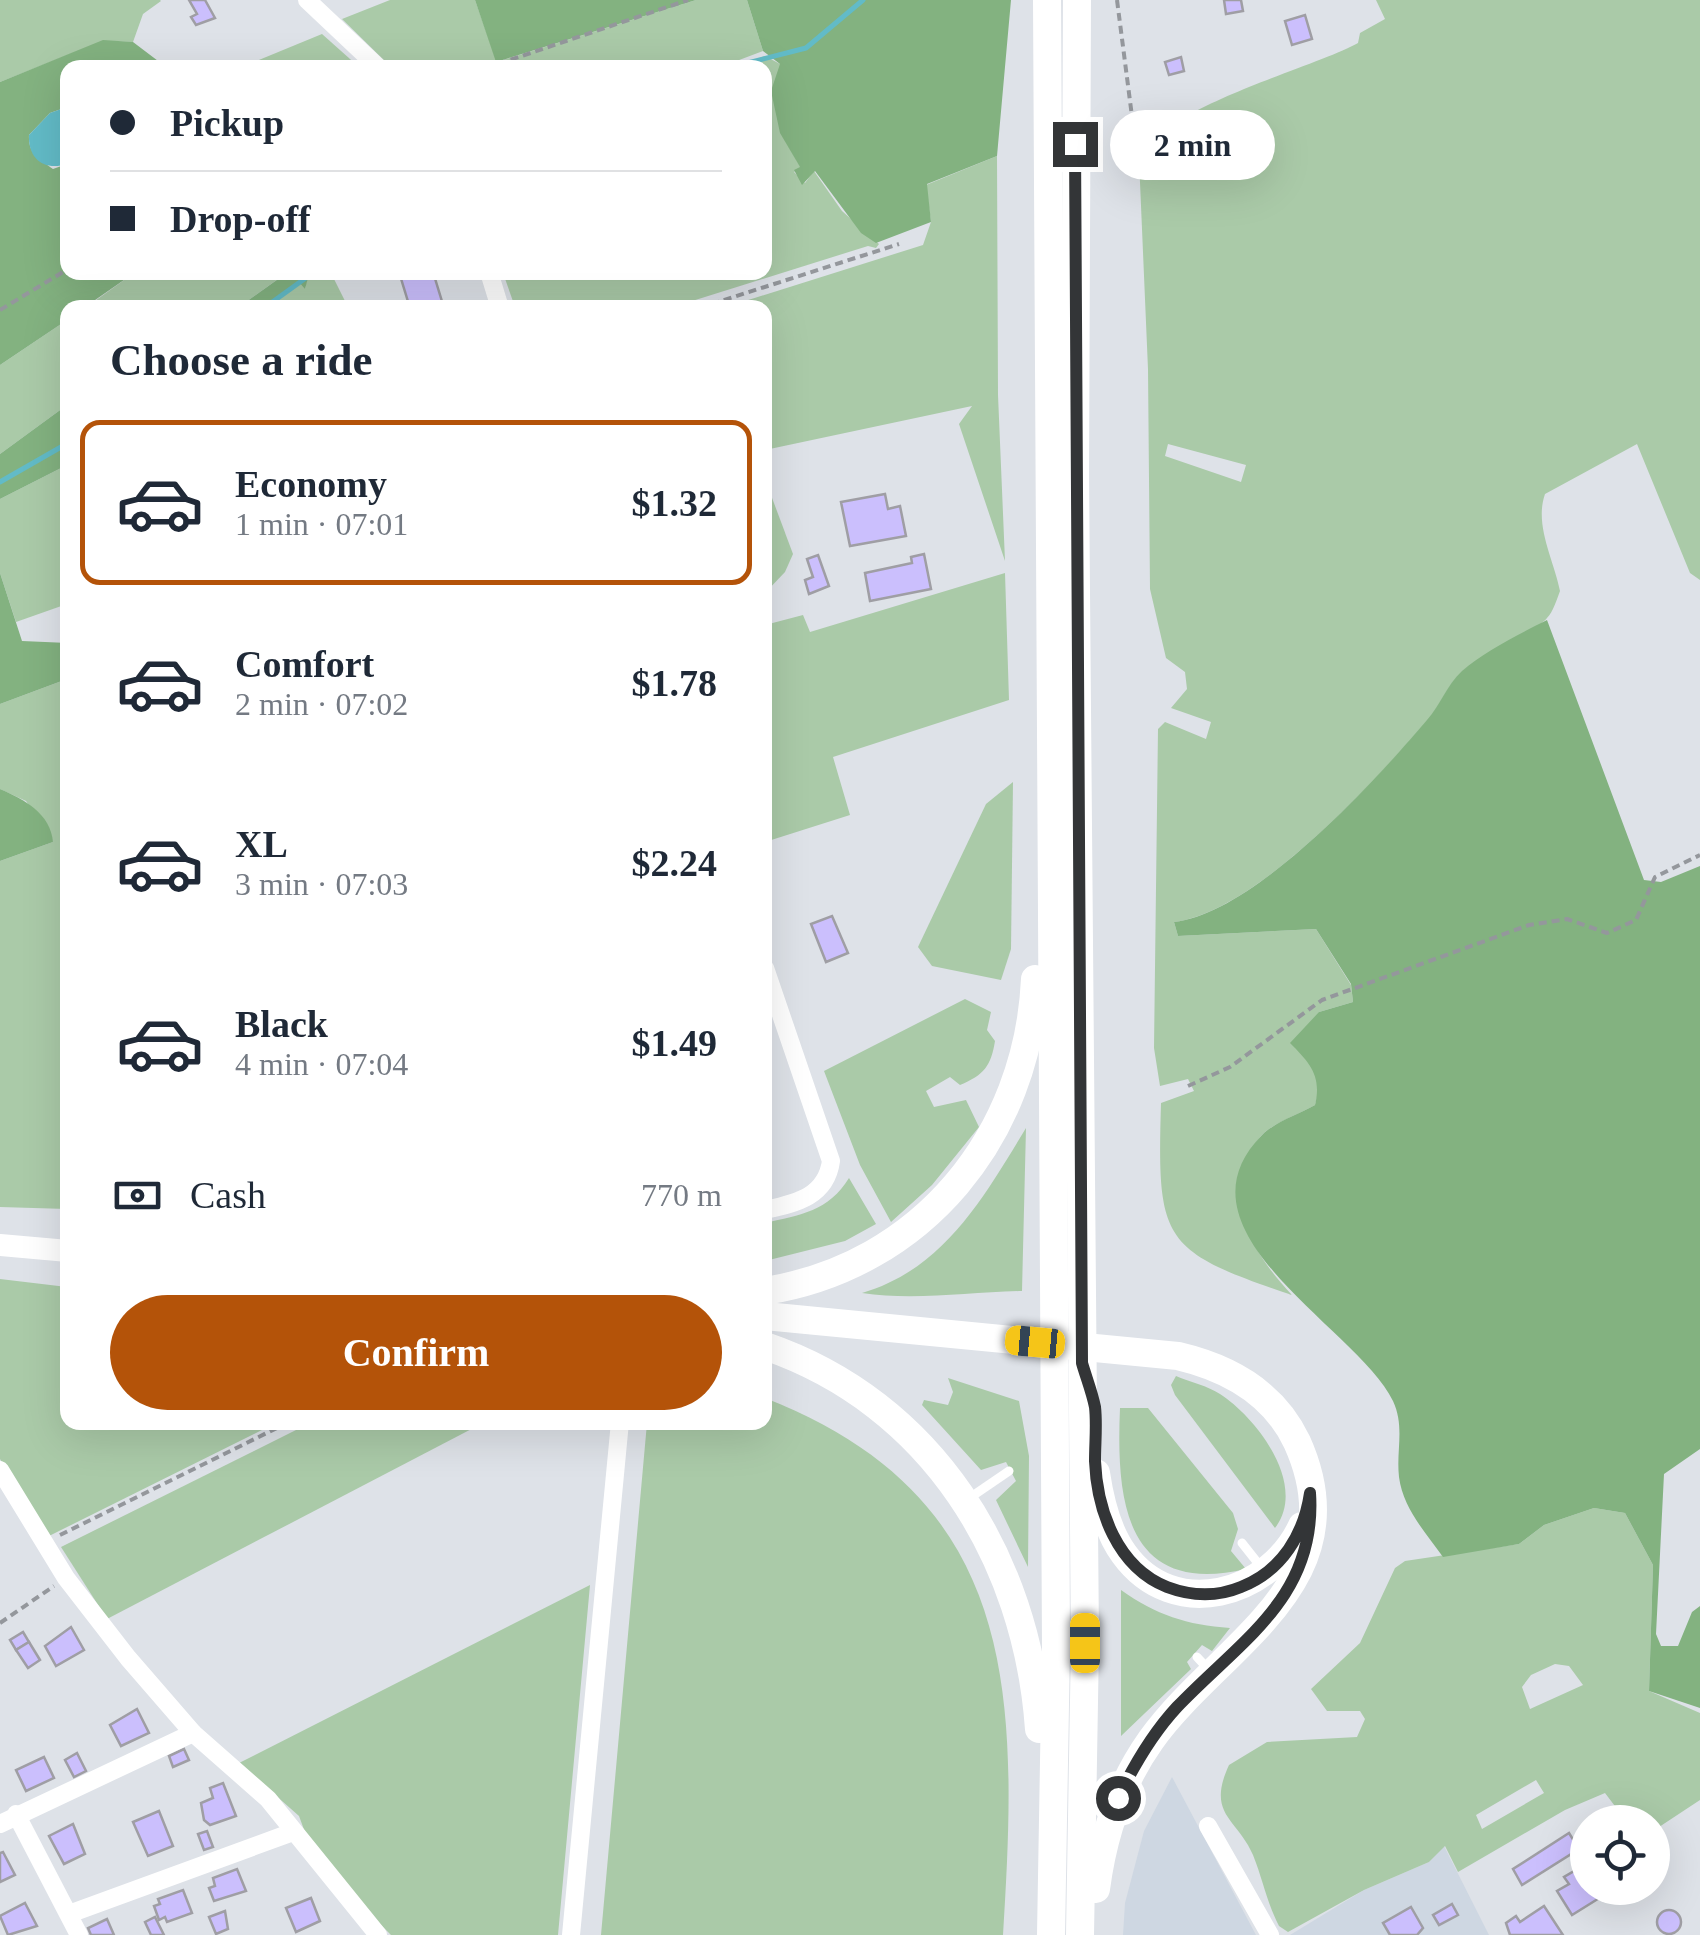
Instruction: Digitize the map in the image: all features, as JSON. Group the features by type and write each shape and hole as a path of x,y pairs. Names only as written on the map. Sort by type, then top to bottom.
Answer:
{"highway":[{"path":"1048,0 1055,1263 1051,1935"},
{"path":"1076,0 1075,494 1085,1643 1080,1935"},
{"path":"772,1289 846,1268 897,1240 937,1208 982,1154 1008,1104 1026,1053 1034,1002 1035,903 1050,860"},
{"path":"772,1317 1154,1354 1218,1367 1259,1393 1295,1438 1310,1493 1306,1552 1290,1588 1205,1665 1150,1741 1118,1798 1099,1866 1094,1935"},
{"path":"772,1349 831,1375 876,1404 932,1456 966,1500 1002,1564 1025,1629 1039,1728 1040,1832 1052,1899"},
{"path":"1082,1363 1095,1408 1095,1465 1101,1501 1115,1540 1132,1564 1156,1582 1198,1594 1228,1591 1266,1572 1297,1536 1310,1493"}],"main road":[{"path":"0,1244 60,1249"}],"street":[{"path":"307,0 371,60"},
{"path":"772,988 832,1161 818,1190 793,1204 772,1208"},
{"path":"571,1935 619,1430"},
{"path":"0,1470 66,1578 192,1733 268,1799 378,1935"},
{"path":"79,1935 8,1819 192,1733"},
{"path":"1208,1826 1270,1935"},
{"path":"68,1914 293,1832"}],"lane":[{"path":"966,1500 1009,1471"},
{"path":"1242,1543 1266,1572"}],"path":[{"path":"510,60 688,0"},
{"path":"1117,0 1134,132"},
{"path":"725,300 899,244"},
{"path":"0,310 60,274"},
{"path":"1188,1086 1230,1067 1322,1000 1530,925 1566,919 1607,934 1636,920 1655,877 1700,855"},
{"path":"42,1544 273,1430"},
{"path":"0,1623 66,1578"}],"shaded area":[{"path":"1172,1777 1256,1935 1123,1935 1125,1903 1144,1831"},
{"path":"1444,1846 1489,1935 1290,1935 1364,1890 1429,1862"}],"green space":[{"path":"0,0 161,1 143,14 133,42 103,41 0,82"},
{"path":"390,0 475,0 496,60 384,60 342,19"},
{"path":"475,0 696,0 502,60 495,60"},
{"path":"696,0 747,0 763,51 739,60 503,60"},
{"path":"747,0 1011,0 997,156 927,184 931,222 876,243 861,233 815,171 802,185 794,170 800,167 780,133 772,96 780,64 763,51"},
{"path":"1376,0 1700,0 1700,580 1690,573 1637,444 1545,494 1543,530 1560,591 1547,618 1463,671 1428,720 1377,776 1277,870 1207,913 1174,922 1178,936 1316,929 1351,985 1353,1002 1319,1012 1312,1065 1320,1086 1315,1105 1266,1131 1247,1156 1241,1177 1240,1198 1252,1239 1292,1295 1216,1266 1192,1251 1176,1234 1166,1213 1161,1185 1161,1103 1194,1091 1188,1079 1160,1086 1154,1048 1158,729 1165,722 1206,739 1211,722 1171,708 1187,689 1185,672 1166,658 1150,589 1148,369 1139,159 1145,159 1154,141 1174,124 1237,92 1358,43 1360,33 1385,19","holes":["1168,444 1246,465 1241,482 1165,456"]},
{"path":"322,34 351,60 259,60"},
{"path":"103,40 133,42 157,60 60,60 60,109 50,113 29,135 29,142 35,155 53,169 60,166 60,280 124,280 95,300 60,300 60,325 0,365 0,82"},
{"path":"765,56 780,64 782,135 801,168 794,172 805,183 814,171 842,211 879,244 876,248 868,246 772,276 772,60 754,60"},
{"path":"997,156 998,395 1005,561 959,424 972,406 772,449 772,300 748,300 923,245 931,222 926,185"},
{"path":"124,280 277,280 249,300 96,300"},
{"path":"277,280 307,280 305,289 299,282 277,300 249,300"},
{"path":"303,280 305,289 307,280 334,280 344,300 273,300"},
{"path":"505,280 759,280 695,300 513,300"},
{"path":"60,325 60,410 0,454 0,365"},
{"path":"60,410 60,469 0,499 0,454"},
{"path":"60,469 60,606 16,622 0,573 0,499"},
{"path":"772,498 793,554 785,572 772,586"},
{"path":"0,573 22,641 60,643 60,682 0,704"},
{"path":"1005,573 1009,700 833,757 850,815 772,840 772,623 803,615 810,632"},
{"path":"1547,620 1644,880 1661,882 1700,866 1700,1449 1664,1474 1656,1634 1661,1646 1678,1646 1692,1612 1700,1606 1700,1708 1649,1691 1653,1565 1625,1513 1594,1508 1544,1525 1519,1544 1443,1557 1416,1519 1401,1488 1399,1429 1393,1401 1373,1373 1278,1277 1252,1243 1237,1207 1239,1171 1262,1135 1315,1105 1317,1086 1313,1071 1290,1043 1319,1012 1353,1002 1351,984 1316,929 1178,936 1174,922 1206,913 1276,870 1377,776 1427,720 1462,671 1491,650"},
{"path":"60,682 60,1209 0,1207 0,861 53,842 26,801 0,789 0,704"},
{"path":"1013,782 1011,949 1001,980 932,966 918,947 986,804"},
{"path":"0,789 42,815 53,842 0,861"},
{"path":"965,999 991,1012 987,1030 995,1041 991,1057 985,1069 968,1081 960,1085 950,1077 926,1091 934,1107 966,1100 979,1127 932,1185 891,1222 860,1165 824,1071"},
{"path":"1026,1128 1022,1291 921,1296 862,1293 891,1282 939,1248 977,1204"},
{"path":"849,1178 876,1224 845,1241 772,1259 772,1221 823,1205"},
{"path":"0,1279 60,1286 60,1430 262,1430 47,1537 0,1459"},
{"path":"1176,1376 1220,1394 1234,1405 1274,1454 1286,1492 1284,1511 1275,1528 1175,1395 1171,1385"},
{"path":"948,1378 1019,1401 1029,1456 1028,1567 996,1500 1016,1481 1006,1462 981,1470 922,1405 924,1400 948,1405 953,1392"},
{"path":"772,1402 849,1440 912,1490 957,1549 986,1614 1002,1686 1008,1764 1003,1935 601,1935 646,1430 772,1430"},
{"path":"1120,1408 1148,1408 1233,1513 1238,1529 1231,1551 1246,1569 1206,1574 1175,1569 1152,1555 1136,1534 1126,1507 1119,1443"},
{"path":"296,1430 470,1430 107,1619 61,1547"},
{"path":"1594,1508 1625,1513 1653,1565 1649,1691 1700,1713 1700,1800 1670,1820 1670,1805 1614,1805 1605,1793 1570,1805 1458,1872 1445,1846 1429,1862 1364,1890 1288,1932 1279,1926 1253,1855 1222,1806 1223,1782 1229,1765 1267,1742 1357,1737 1365,1719 1360,1711 1327,1711 1311,1689 1360,1643 1395,1568 1405,1561 1519,1544 1544,1525","holes":["1555,1664 1569,1666 1583,1685 1530,1709 1522,1687 1531,1675","1536,1780 1544,1793 1482,1829 1476,1815"]},
{"path":"590,1585 558,1935 391,1935 360,1904 306,1835 299,1816 239,1763"},
{"path":"1121,1590 1172,1617 1230,1628 1212,1651 1202,1645 1187,1662 1191,1669 1121,1736"}],"water":[{"path":"60,109 59,166 39,162 29,144 29,135 50,113"}],"building":[{"path":"189,0 205,0 215,18 196,25 191,17 197,14"},
{"path":"1224,0 1241,0 1243,11 1226,14"},
{"path":"1305,15 1312,39 1292,45 1285,21"},
{"path":"1181,57 1184,71 1169,75 1165,62"},
{"path":"401,280 435,280 442,300 408,300"},
{"path":"885,494 888,509 900,506 906,536 850,546 841,502"},
{"path":"924,554 931,589 870,601 865,573 912,563 911,557"},
{"path":"818,555 829,586 809,594 805,580 813,577 807,559"},
{"path":"832,916 848,953 826,962 811,924"},
{"path":"71,1627 84,1650 56,1666 45,1646"},
{"path":"23,1632 29,1642 16,1650 10,1640"},
{"path":"29,1642 40,1660 28,1668 16,1650"},
{"path":"137,1709 149,1733 121,1746 110,1725"},
{"path":"184,1749 189,1760 173,1767 169,1756"},
{"path":"77,1753 86,1771 74,1777 65,1760"},
{"path":"44,1757 54,1778 26,1791 16,1770"},
{"path":"223,1783 236,1816 210,1825 204,1820 201,1803 213,1798 210,1788"},
{"path":"159,1811 173,1846 148,1856 133,1822"},
{"path":"73,1824 85,1854 64,1864 49,1836"},
{"path":"207,1831 213,1847 204,1850 198,1834"},
{"path":"1570,1835 1570,1855 1522,1885 1513,1869"},
{"path":"3,1852 15,1875 0,1882 0,1853"},
{"path":"237,1869 246,1891 214,1901 209,1888 215,1886 213,1878"},
{"path":"1570,1874 1570,1905 1588,1905 1572,1915 1557,1891 1569,1884 1564,1877"},
{"path":"183,1890 192,1913 167,1922 165,1917 159,1920 154,1906 160,1904 158,1899"},
{"path":"311,1898 320,1921 296,1932 286,1908"},
{"path":"25,1903 37,1926 8,1935 0,1916"},
{"path":"1452,1904 1458,1915 1439,1925 1433,1915"},
{"path":"1544,1906 1563,1935 1510,1935 1506,1923 1516,1916 1520,1922"},
{"path":"1411,1907 1423,1928 1417,1935 1390,1935 1383,1923"},
{"path":"1669,1910 1681,1922 1669,1934 1657,1922"},
{"path":"225,1911 228,1929 216,1934 209,1917"},
{"path":"155,1917 164,1935 151,1935 145,1922"},
{"path":"107,1919 114,1935 91,1935 88,1928"}],"waterway":[{"path":"759,60 806,48 863,0"},
{"path":"275,300 303,280"},
{"path":"0,482 60,448"}],"route":[{"path":"1075,144 1082,1363 1095,1408 1095,1465 1101,1501 1115,1540 1132,1564 1169,1588 1198,1594 1228,1591 1257,1580 1280,1561 1297,1536 1310,1493 1312,1512 1300,1570 1279,1605 1162,1724 1118,1798"}]}
